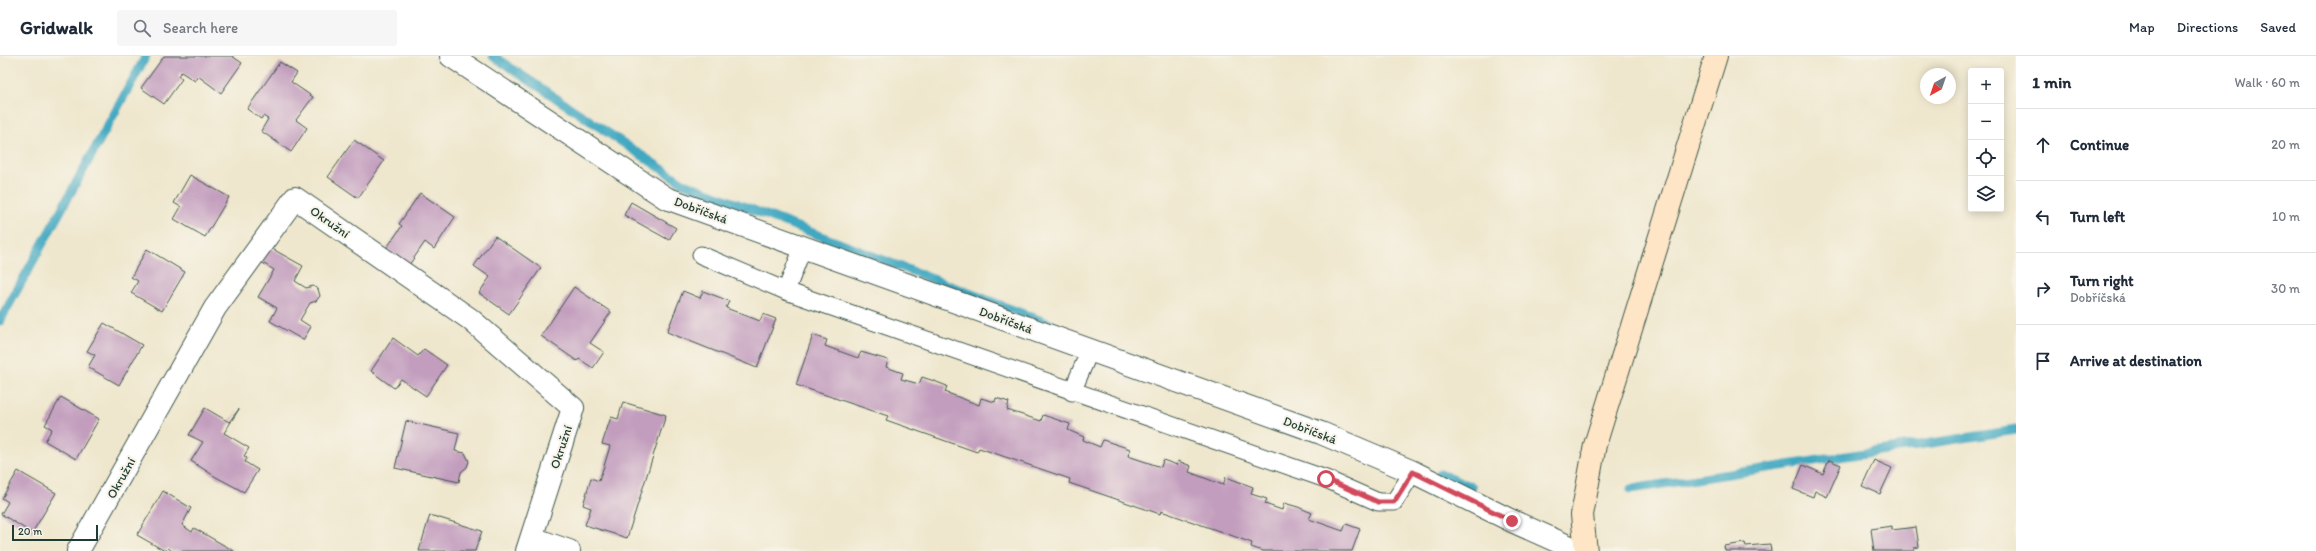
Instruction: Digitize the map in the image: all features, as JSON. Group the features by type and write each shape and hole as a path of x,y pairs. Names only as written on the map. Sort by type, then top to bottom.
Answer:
{"main road":[{"path":"1586,551 1582,515 1595,445 1716,56"}],"street":[{"name":"Dobříčská","path":"451,56 666,198 1321,433 1413,472 1512,521 1579,551"},
{"name":"Okružní","path":"78,551 216,308 295,198 470,319 573,408 530,544"},
{"path":"530,544 569,551"}],"lane":[{"path":"786,291 803,247"},
{"path":"701,255 786,291 1072,392 1326,479 1378,502 1394,502 1413,472"},
{"path":"1072,392 1090,350"}],"building":[{"path":"164,56 232,56 242,63 221,93 198,76 195,81 181,72 178,76 182,79 164,104 141,88"},
{"path":"280,62 297,73 291,82 313,97 296,120 307,128 291,152 261,131 268,119 263,116 261,119 247,109"},
{"path":"354,140 384,161 358,198 328,177"},
{"path":"190,175 229,197 205,237 174,219 181,207 174,203"},
{"path":"420,193 455,217 434,249 425,242 409,265 386,249 402,226 399,224"},
{"path":"631,202 676,228 669,240 624,215"},
{"path":"495,236 541,268 509,314 479,293 490,277 474,266"},
{"path":"269,247 303,266 295,281 306,288 313,286 318,289 320,296 316,301 310,303 300,320 311,327 303,340 270,321 277,308 258,297 274,270 261,262"},
{"path":"147,249 185,272 162,311 131,293 138,281 131,277"},
{"path":"574,287 611,312 590,343 604,352 593,368 579,359 577,361 541,336"},
{"path":"683,291 700,298 703,291 729,301 726,308 760,321 763,314 776,319 757,368 667,332"},
{"path":"104,323 142,345 119,385 88,367 95,355 87,351"},
{"path":"813,335 827,340 825,346 858,358 861,352 888,360 886,367 903,373 901,379 919,384 922,377 934,381 947,386 945,392 979,405 981,398 995,402 996,398 1009,402 1007,410 1041,421 1043,415 1070,424 1068,430 1084,437 1083,440 1100,447 1103,440 1130,449 1128,456 1161,467 1163,460 1177,465 1178,461 1191,466 1189,472 1223,485 1226,477 1253,487 1251,494 1267,499 1265,504 1282,510 1284,503 1298,507 1312,513 1309,519 1343,531 1346,524 1360,529 1352,551 1263,551 1251,547 1252,543 1222,532 1161,511 1160,514 1069,483 1070,479 979,448 977,452 886,420 888,416 796,385"},
{"path":"393,338 418,356 424,349 447,365 426,396 401,379 394,388 371,371"},
{"path":"61,397 99,419 76,459 45,441 52,429 45,425"},
{"path":"623,402 666,415 627,538 585,525 591,508 583,505 591,478 599,481 610,446 602,444 611,417 618,419"},
{"path":"205,408 229,422 239,409 224,433 249,448 244,456 247,458 245,462 258,470 244,492 191,461 203,442 189,435"},
{"path":"406,421 459,433 455,451 465,453 469,461 467,467 461,472 459,482 395,468"},
{"path":"1829,460 1841,465 1827,497 1815,491 1813,497 1793,489 1803,465 1823,474"},
{"path":"1874,460 1892,468 1880,494 1862,486"},
{"path":"18,471 56,493 32,533 1,514 8,502 2,498"},
{"path":"163,491 191,508 182,525 192,532 194,528 234,551 172,551 168,548 165,551 137,535"},
{"path":"430,515 482,531 475,551 419,551"},
{"path":"1892,526 1892,530 1916,527 1919,547 1914,548 1914,551 1874,551 1871,529"},
{"path":"1745,543 1746,546 1770,544 1771,551 1725,551 1724,546"}],"waterway":[{"path":"0,321 146,56"},
{"path":"493,56 683,183 1055,326"},
{"path":"1631,489 2016,430"},
{"path":"1440,474 1472,487"}],"route":[{"path":"1326,479 1378,502 1394,502 1413,472 1512,521"}]}
